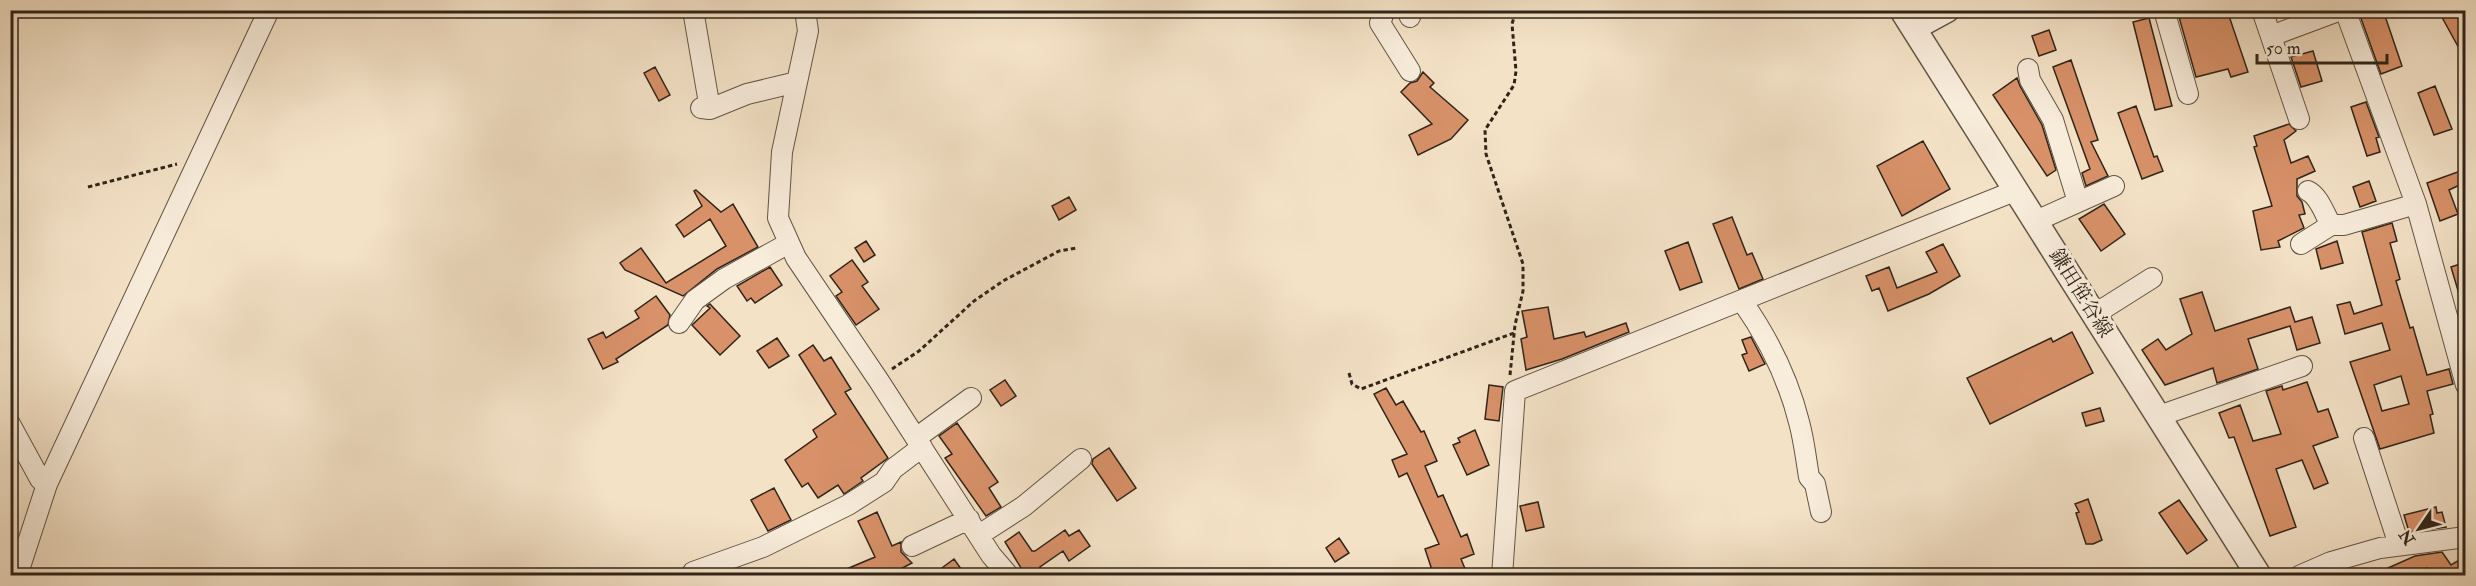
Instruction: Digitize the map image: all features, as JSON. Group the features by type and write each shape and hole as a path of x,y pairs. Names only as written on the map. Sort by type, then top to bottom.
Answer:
{"street":[{"path":"17,576 47,484 269,10"},
{"path":"693,10 705,108 747,94 797,82"},
{"path":"805,10 808,31 782,152 778,218 796,258 974,527 1009,576"},
{"path":"1384,10 1380,23 1410,71"},
{"path":"1908,19 1947,10"},
{"path":"2164,10 2188,94"},
{"path":"2262,10 2299,119"},
{"path":"2271,36 2343,10 2457,316 2466,385"},
{"name":"鎌田笹谷線","path":"1908,19 2259,576"},
{"path":"2028,69 2030,80 2053,120 2078,202"},
{"path":"2036,221 2114,186"},
{"path":"1502,576 1515,391 2017,190"},
{"path":"2308,191 2317,200 2331,225"},
{"path":"2301,244 2331,225 2359,221 2416,204"},
{"path":"679,323 695,300 723,279 789,243"},
{"path":"2095,314 2152,278"},
{"path":"1742,301 1757,323 1780,367 1799,422 1809,477 1815,484 1821,512"},
{"path":"2159,416 2302,366"},
{"path":"694,576 693,572 763,547 848,505 884,482 919,442 972,398"},
{"path":"10,423 40,479 47,484"},
{"path":"2364,438 2399,545"},
{"path":"912,546 974,527 1024,506 1081,459"},
{"path":"2299,576 2331,562 2380,548 2466,537"}],"path":[{"path":"1515,391 1509,370 1523,291 1523,264 1486,154 1485,130 1514,85 1516,71 1512,24 1516,10"},
{"path":"88,187 199,159"},
{"path":"878,379 919,351 974,302 1003,281 1059,251 1077,248"},
{"path":"1349,373 1352,384 1361,389 1514,333"}],"building":[{"path":"2177,10 2227,10 2248,72 2231,77 2228,69 2196,77"},
{"path":"2358,10 2383,10 2402,66 2381,74"},
{"path":"2438,10 2466,10 2466,61"},
{"path":"2149,18 2172,106 2155,110 2133,22"},
{"path":"2049,30 2056,50 2039,56 2032,36"},
{"path":"2313,51 2322,81 2301,87 2291,57"},
{"path":"2071,60 2098,140 2091,142 2108,176 2086,186 2082,173 2090,169 2053,67"},
{"path":"655,67 670,95 659,101 644,73"},
{"path":"1423,72 1434,83 1430,87 1468,120 1451,139 1418,155 1409,135 1432,124 1401,92 1410,83 1417,81"},
{"path":"2017,78 2042,125 2056,170 2047,176 1993,95"},
{"path":"2435,86 2452,129 2434,135 2418,93"},
{"path":"2366,102 2379,137 2376,138 2380,152 2367,156 2351,107"},
{"path":"2136,106 2154,157 2157,156 2163,171 2142,179 2118,113"},
{"path":"2289,124 2296,131 2284,140 2291,163 2308,156 2315,171 2297,179 2297,196 2302,202 2305,214 2299,215 2304,228 2278,241 2280,247 2261,250 2253,211 2272,206 2254,147 2257,146 2254,136"},
{"path":"1923,141 1950,189 1902,216 1877,166"},
{"path":"2466,169 2466,182 2449,190 2458,214 2440,221 2427,183"},
{"path":"2369,181 2376,201 2360,207 2353,187"},
{"path":"696,190 721,212 733,204 758,247 717,269 683,296 625,270 620,263 641,248 666,283 726,246 710,219 684,237 676,225 702,206 694,191"},
{"path":"1069,197 1076,210 1059,220 1052,206"},
{"path":"2104,204 2125,234 2101,251 2079,219"},
{"path":"1732,217 1747,255 1752,253 1763,279 1739,289 1713,224"},
{"path":"2392,223 2397,241 2390,243 2400,279 2396,281 2427,375 2449,369 2453,384 2427,391 2433,414 2430,415 2434,433 2380,449 2350,362 2390,350 2382,323 2345,334 2337,305 2350,302 2354,314 2382,305 2362,232","holes":["2401,376 2409,404 2382,411 2374,385"]},
{"path":"866,241 875,255 864,262 855,248"},
{"path":"2337,241 2343,263 2321,269 2316,249"},
{"path":"1688,242 1702,282 1680,290 1665,251"},
{"path":"1943,244 1960,276 1929,294 1888,311 1879,288 1872,291 1866,276 1889,267 1897,288 1937,272 1926,252"},
{"path":"852,260 868,282 862,286 879,309 856,325 836,296 842,292 830,276"},
{"path":"2466,262 2466,303 2462,304 2451,267"},
{"path":"770,267 782,285 755,303 751,298 747,301 737,286"},
{"path":"2202,292 2215,331 2290,307 2295,322 2312,317 2320,343 2297,350 2290,326 2248,339 2258,369 2217,383 2213,368 2165,385 2142,350 2158,339 2166,350 2192,334 2180,299"},
{"path":"656,296 670,315 668,325 616,359 618,362 603,369 588,339 603,332 606,338 639,318 635,311"},
{"path":"710,304 740,336 720,355 692,325 710,308 707,306"},
{"path":"1548,307 1554,339 1584,332 1586,337 1626,323 1629,332 1562,359 1526,370 1521,339 1527,337 1522,311"},
{"path":"2072,332 2093,373 1990,424 1967,378 2051,338 2053,342"},
{"path":"1751,337 1765,364 1749,371 1742,355 1747,353 1742,340"},
{"path":"777,338 789,356 769,368 757,351"},
{"path":"813,345 824,361 831,357 851,389 845,392 888,458 861,478 863,481 844,494 838,485 818,498 808,483 802,487 785,460 817,437 813,430 836,414 799,355"},
{"path":"1005,380 1016,396 1001,406 990,390"},
{"path":"2307,382 2318,412 2328,409 2338,437 2313,446 2328,483 2314,489 2302,460 2276,469 2296,527 2270,536 2234,437 2229,438 2219,413 2240,405 2253,441 2281,434 2266,391 2282,386 2283,390"},
{"path":"1489,385 1503,387 1499,421 1485,419"},
{"path":"1386,388 1396,405 1403,401 1421,432 1424,431 1437,461 1425,466 1438,497 1443,495 1461,537 1467,534 1474,554 1461,559 1468,576 1434,576 1425,549 1439,544 1407,473 1399,477 1392,460 1407,454 1374,394"},
{"path":"2100,408 2104,421 2086,426 2082,413"},
{"path":"957,423 998,482 989,488 1001,507 986,516 945,458 952,454 939,436"},
{"path":"1475,430 1489,465 1467,475 1453,445 1460,442 1458,438"},
{"path":"1109,448 1136,488 1117,501 1092,464 1093,459"},
{"path":"774,488 791,520 768,531 751,500"},
{"path":"2088,499 2102,540 2093,544 2086,544 2075,504"},
{"path":"2179,500 2207,540 2187,554 2159,513"},
{"path":"1538,502 1544,527 1526,531 1520,506"},
{"path":"2436,507 2437,513 2442,512 2446,527 2409,532 2404,515"},
{"path":"877,512 892,546 901,542 901,552 912,563 887,576 830,576 875,557 858,521"},
{"path":"1065,530 1069,536 1079,530 1090,546 1069,561 1063,551 1040,567 1046,576 1026,576 1005,542 1019,532 1032,551 1035,551"},
{"path":"1339,538 1349,553 1335,562 1326,548"},
{"path":"2442,552 2451,565 2466,556 2466,576 2432,576 2427,568 2409,576 2370,576 2415,556"},
{"path":"954,559 966,576 931,576"}]}
